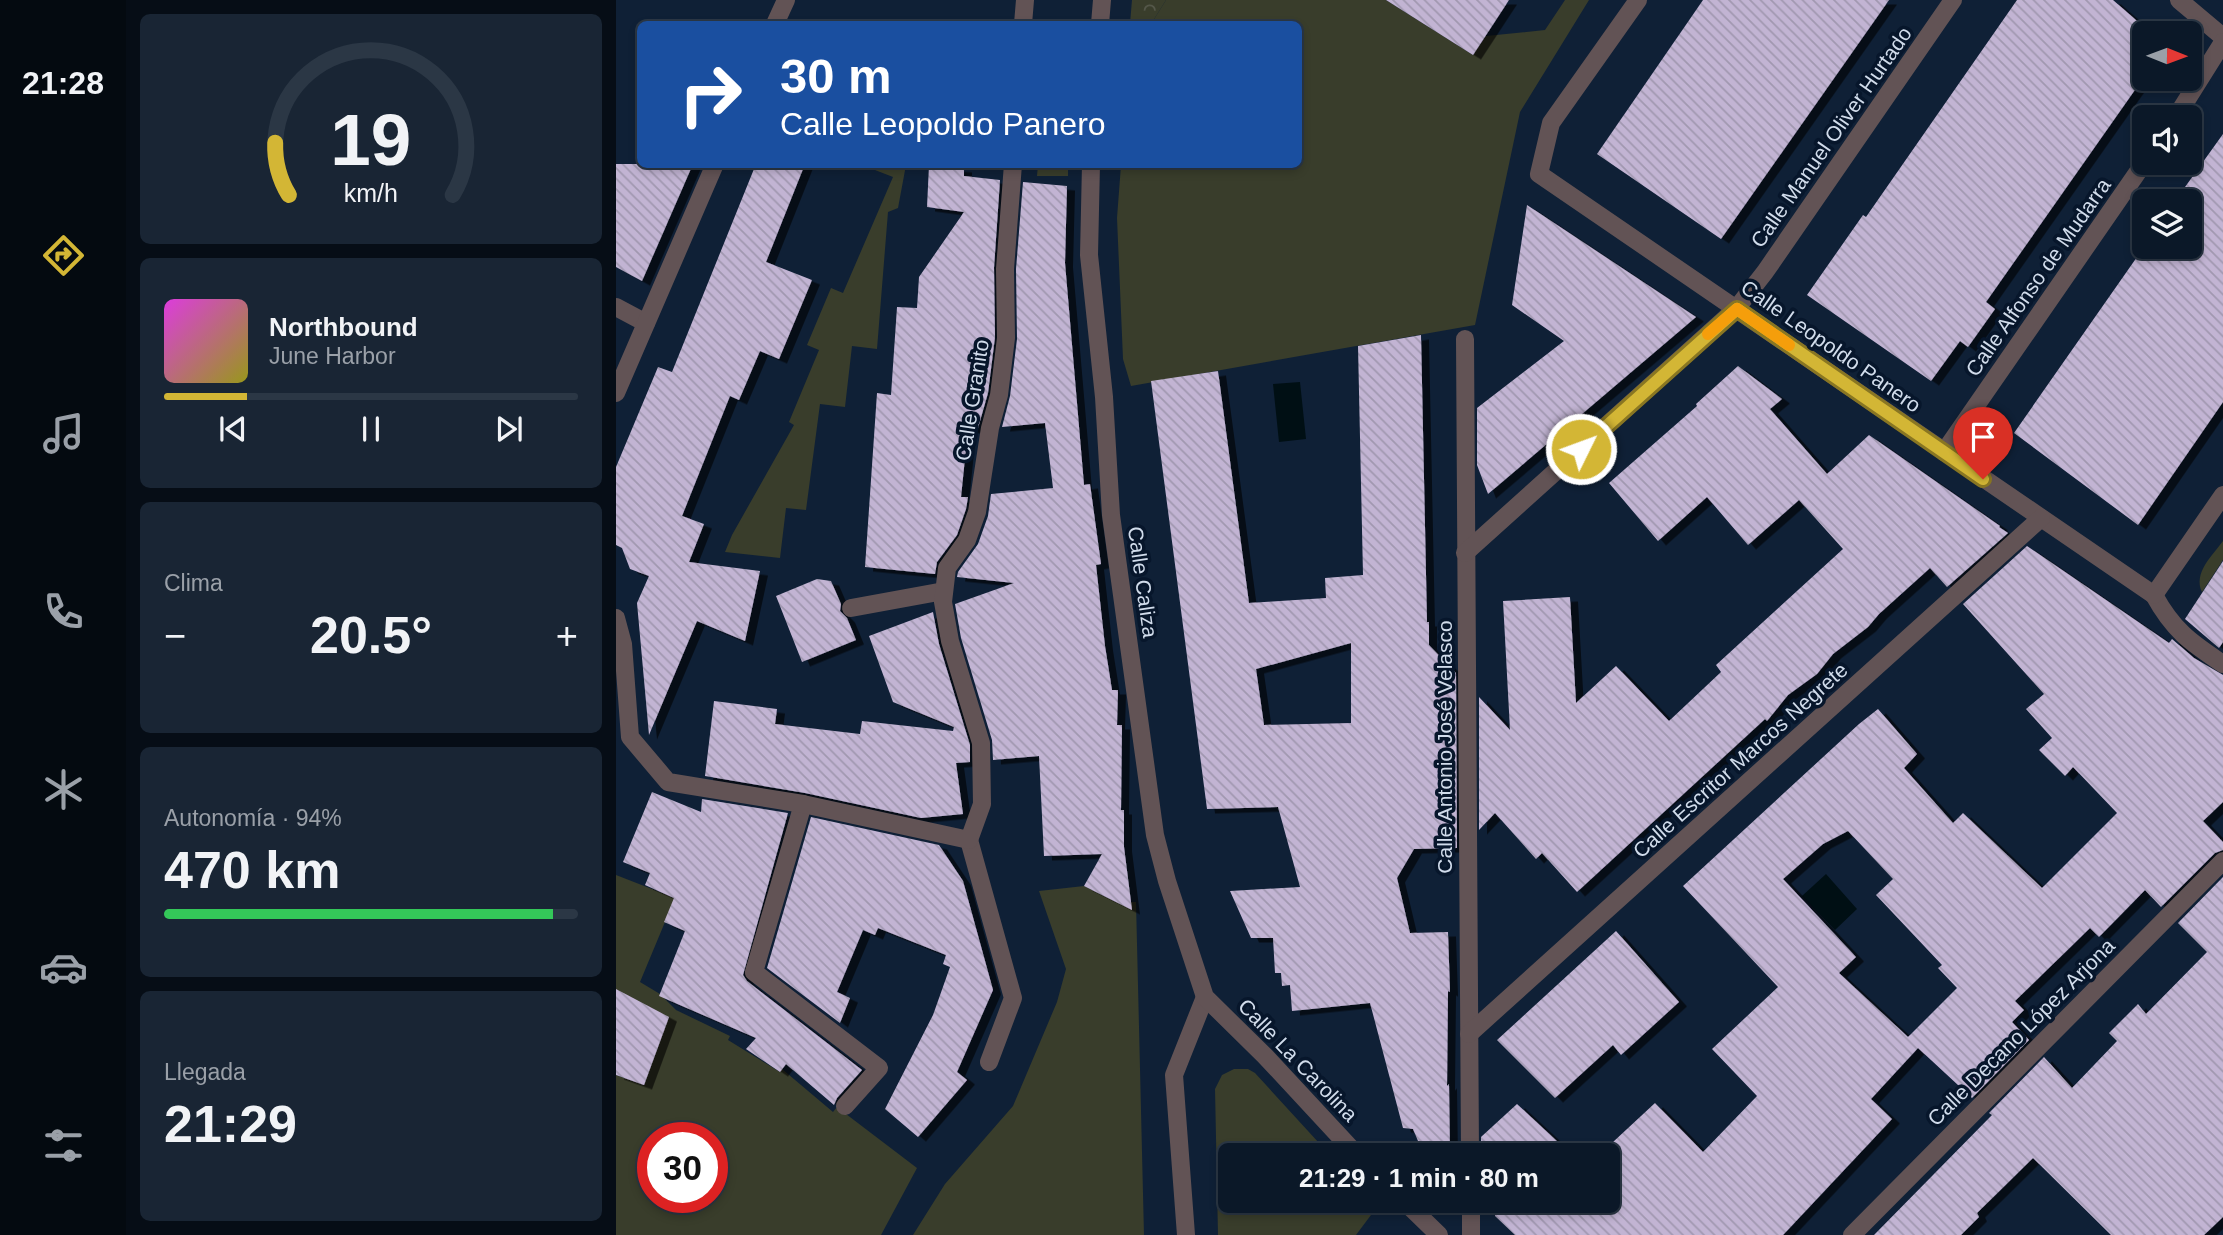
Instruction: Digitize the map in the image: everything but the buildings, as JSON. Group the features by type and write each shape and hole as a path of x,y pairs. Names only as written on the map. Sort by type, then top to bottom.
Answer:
{"street":[{"path":"776,21 786,0"},
{"path":"1023,21 1025,0"},
{"path":"1100,21 1102,0"},
{"name":"Calle Leopoldo Panero","path":"1638,0 1551,123 1539,174 2154,595 2167,619 2193,644 2223,664"},
{"name":"Calle Manuel Oliver Hurtado","path":"1465,553 1737,309 1953,0"},
{"path":"2179,0 2223,40 2183,105"},
{"path":"616,393 713,168"},
{"name":"Calle Granito","path":"969,840 982,804 981,743 950,641 943,602 947,568 967,540 977,512 990,428 999,395 1006,338 1005,269 1013,168"},
{"name":"Calle Caliza","path":"1091,168 1088,255 1104,397 1117,566 1155,835 1205,997"},
{"name":"Calle Alfonso de Mudarra","path":"1944,452 2136,175"},
{"path":"616,307 646,323"},
{"name":"Calle Antonio José Velasco","path":"1465,339 1471,1143"},
{"path":"2154,595 2223,495"},
{"name":"Calle Escritor Marcos Negrete","path":"1469,1034 2041,518"},
{"path":"851,608 944,591"},
{"path":"616,618 623,644 630,737 668,782 803,804 969,840 1013,998 989,1062"},
{"path":"803,804 754,972 878,1068 845,1106"},
{"name":"Calle Decano López Arjona","path":"1852,1235 2223,860"},
{"path":"1186,1235 1174,1075 1205,997"},
{"name":"Calle La Carolina","path":"1205,997 1265,1056 1346,1143"},
{"path":"1416,1213 1439,1235"},
{"path":"1471,1213 1471,1235"}],"green space":[{"path":"1132,0 1166,0 1153,21 1130,21"},
{"path":"1166,0 1386,0 1473,55 1486,36 1545,30 1565,0 1589,0 1520,112 1475,325 1131,386 1123,359 1117,218 1121,168 1302,168 1302,21 1153,21"},
{"path":"870,168 905,168 898,208 888,212 877,349 852,346 845,407 820,404 806,510 786,508 780,558 725,552 794,425 789,422 819,350 807,345 831,288 843,293 893,177"},
{"path":"1038,168 1068,168 1068,176 1037,176"},
{"path":"2223,541 2223,560 2202,592 2202,571"},
{"path":"616,875 675,898 640,982 660,994 676,1010 730,1036 728,1040 780,1072 782,1069 833,1112 837,1107 917,1168 881,1235 616,1235 616,1075 644,1085 668,1019 616,997"},
{"path":"1084,886 1116,902 1136,902 1144,1235 913,1235 945,1184 1013,1106 1057,1002 1066,969 1039,891"},
{"path":"1234,1069 1248,1069 1255,1073 1319,1143 1218,1143 1218,1213 1372,1213 1356,1235 1218,1235 1215,1089 1222,1075"}],"shaded area":[{"path":"1300,382 1306,439 1279,442 1273,384"},
{"path":"1826,874 1857,909 1835,930 1802,896"}],"slow traffic":[{"path":"1708,334 1737,309 1789,345"}],"route":[{"path":"1581,449 1737,309 1983,479"}]}
